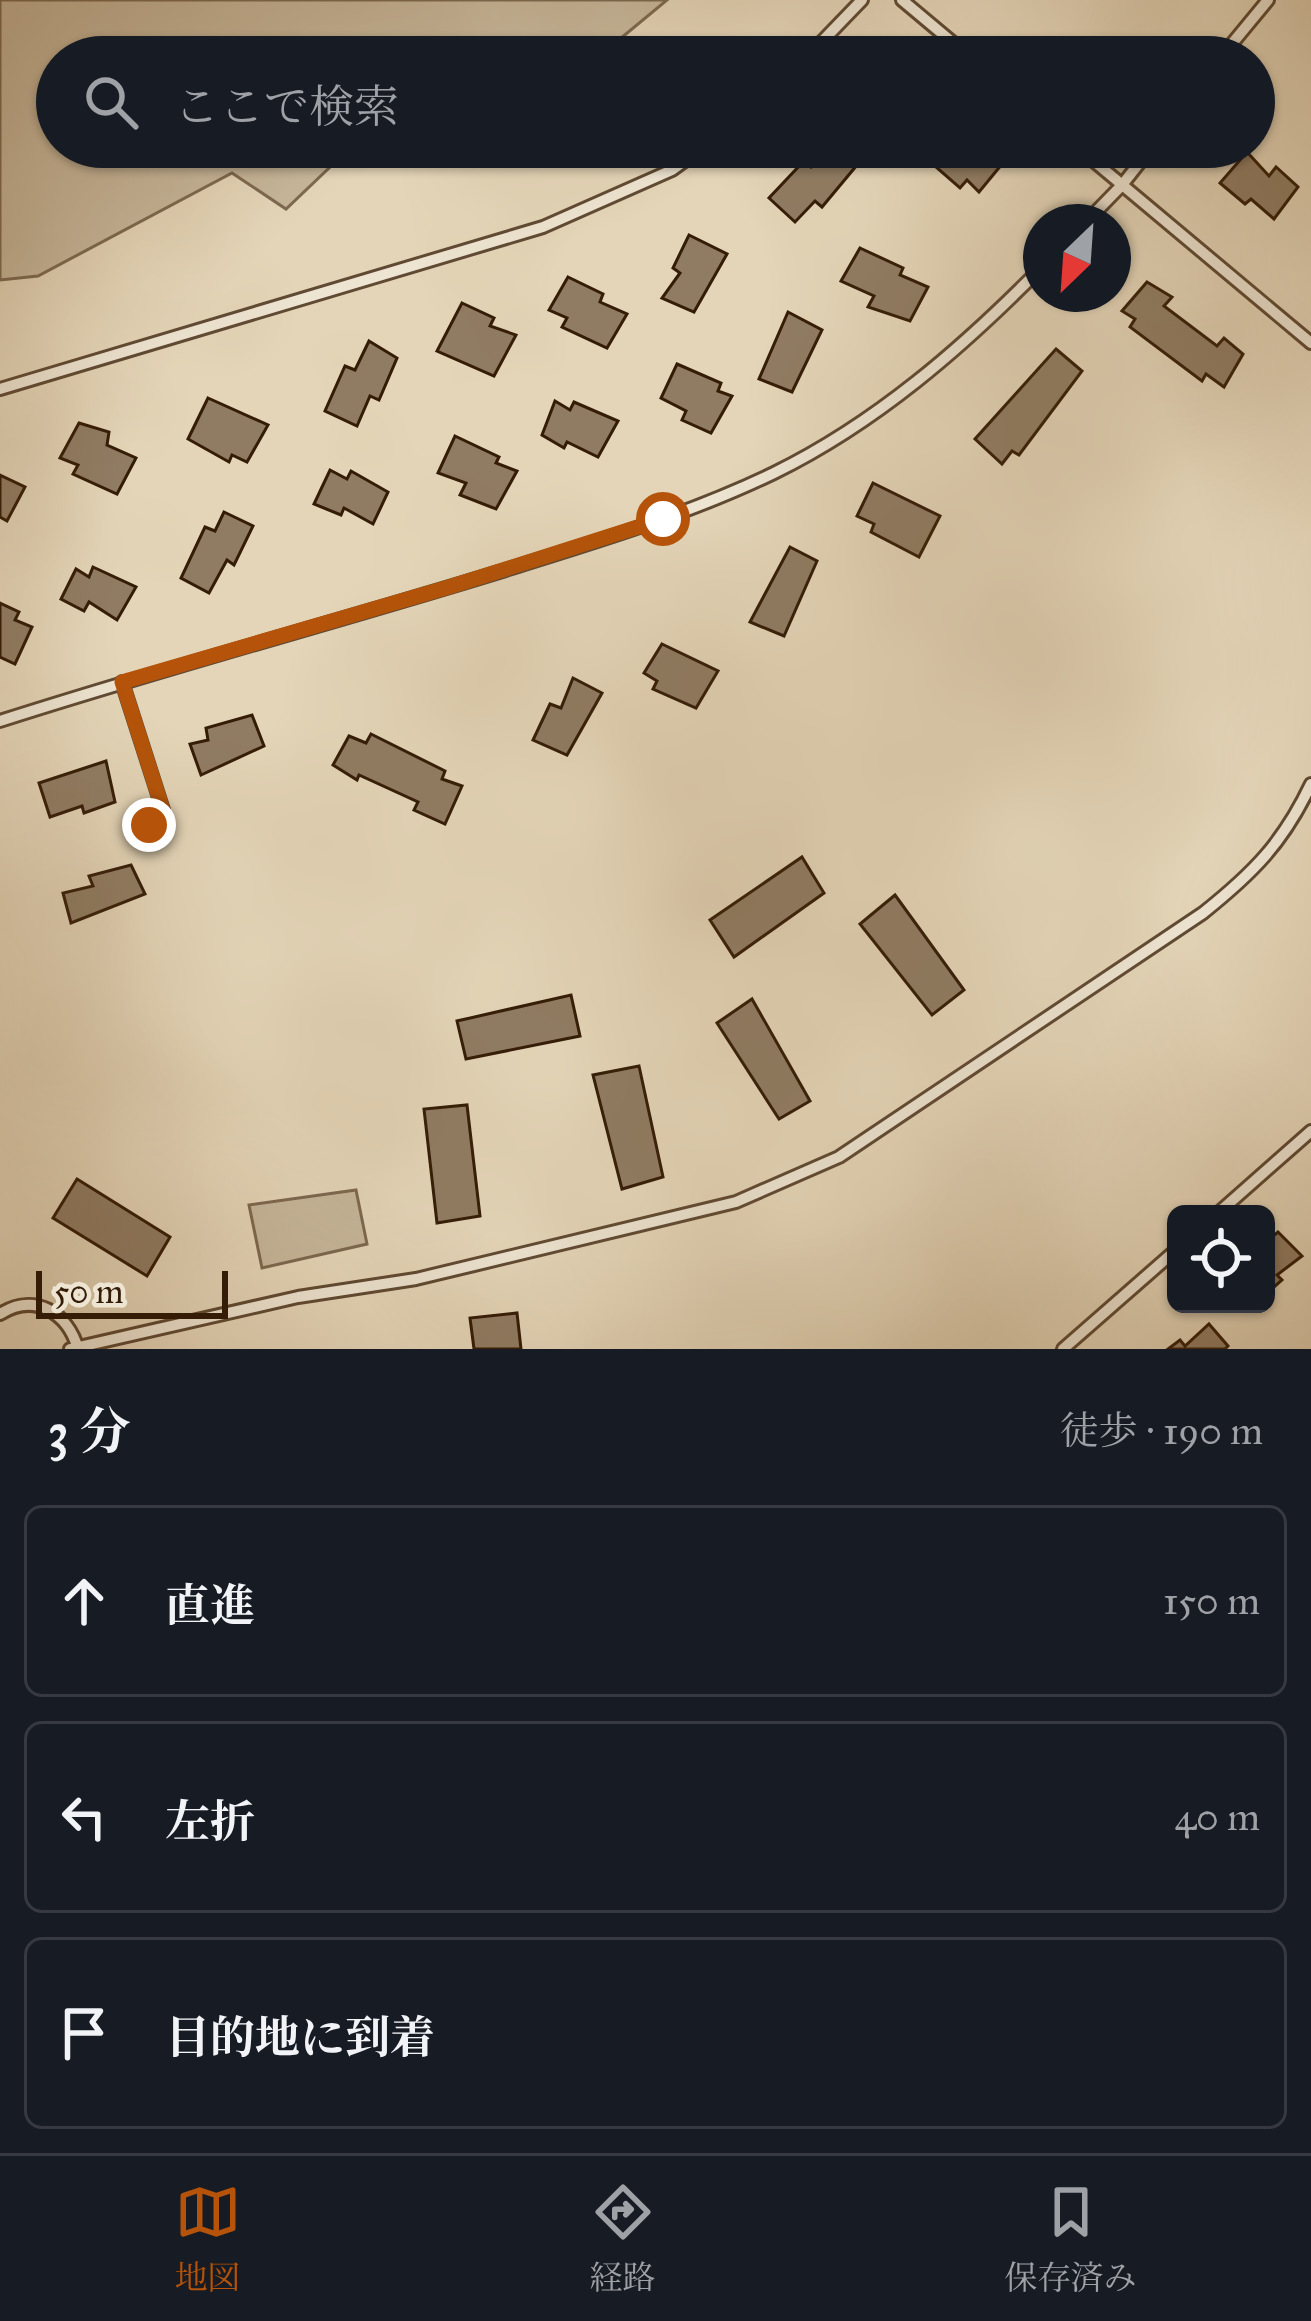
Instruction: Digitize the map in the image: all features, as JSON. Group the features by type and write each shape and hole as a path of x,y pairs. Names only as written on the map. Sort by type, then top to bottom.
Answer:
{"lane":[{"path":"827,36 862,0"},
{"path":"902,0 945,36"},
{"path":"1238,36 1268,0"},
{"path":"0,388 543,227 675,168"},
{"path":"1102,168 1311,343"},
{"path":"1104,204 1135,168"},
{"path":"0,721 565,551 663,519 776,472 889,405 985,326 1023,287"},
{"path":"122,682 163,810 149,825 131,829"},
{"path":"0,1314 22,1304 39,1305 61,1316 72,1329 76,1349 298,1298 416,1280 736,1202 839,1157 1203,913 1276,847 1311,784"},
{"path":"1226,1205 1311,1131"},
{"path":"1063,1349 1167,1258"}],"shaded area":[{"path":"0,0 667,0 624,36 36,36 36,168 329,168 286,209 232,173 38,276 0,280"},
{"path":"356,1190 367,1244 262,1268 249,1205"}],"building":[{"path":"1276,167 1298,187 1274,219 1251,199 1245,204 1220,183 1233,168 1262,168 1269,176"},
{"path":"797,168 854,168 822,207 815,201 795,222 769,198"},
{"path":"937,168 999,168 979,192 967,180 960,188"},
{"path":"689,235 727,254 694,312 662,298 680,273 673,268"},
{"path":"860,248 903,268 900,275 928,287 910,321 868,307 874,296 841,281"},
{"path":"568,277 603,294 600,302 627,314 607,348 562,327 567,318 549,310"},
{"path":"1147,282 1172,297 1164,306 1217,346 1224,338 1243,354 1224,387 1206,374 1202,381 1130,327 1135,319 1124,312 1131,312 1131,301"},
{"path":"462,303 494,318 490,326 516,335 494,376 437,351"},
{"path":"788,312 822,330 792,392 759,379"},
{"path":"369,341 397,358 379,400 370,396 357,426 325,411 345,366 355,370"},
{"path":"1056,349 1082,371 1019,455 1012,451 1002,464 975,439"},
{"path":"677,364 721,383 718,391 732,396 711,433 682,420 686,411 661,398"},
{"path":"208,398 268,425 247,462 232,455 229,462 188,439"},
{"path":"555,401 570,410 574,402 618,421 598,457 567,442 564,448 542,435"},
{"path":"79,423 109,432 107,445 136,458 117,494 73,474 78,465 60,458"},
{"path":"455,436 517,471 496,509 460,495 466,483 438,473"},
{"path":"330,470 347,479 351,471 388,492 373,524 344,508 341,515 314,504"},
{"path":"0,475 25,487 7,521 0,517"},
{"path":"873,483 940,516 919,557 871,532 874,524 857,516"},
{"path":"224,512 253,526 234,565 227,560 209,593 181,578 205,527 215,531"},
{"path":"790,547 817,561 784,636 750,622"},
{"path":"93,567 136,587 117,620 89,602 84,611 61,599 76,569 89,577"},
{"path":"0,603 19,612 15,620 32,627 15,664 0,657"},
{"path":"662,644 718,671 696,708 653,689 657,681 644,673"},
{"path":"573,678 602,693 567,755 533,740 550,704 561,708"},
{"path":"252,715 264,746 201,775 190,744 208,740 206,728"},
{"path":"371,734 445,771 442,779 462,786 445,824 414,810 418,802 359,775 357,780 333,765 349,736 366,743"},
{"path":"106,761 115,802 84,813 82,806 50,817 39,783"},
{"path":"802,857 824,893 734,957 710,920"},
{"path":"131,865 145,894 71,923 63,893 93,886 89,876"},
{"path":"895,895 964,990 932,1015 860,924"},
{"path":"571,995 580,1036 466,1059 457,1021"},
{"path":"752,999 810,1101 779,1119 717,1023"},
{"path":"639,1066 663,1177 622,1189 593,1075"},
{"path":"467,1105 480,1216 437,1223 424,1109"},
{"path":"77,1179 170,1237 147,1276 53,1218"},
{"path":"1278,1232 1302,1256 1277,1275 1282,1280 1275,1286"},
{"path":"517,1313 521,1349 474,1349 470,1318"},
{"path":"1209,1324 1228,1346 1225,1349 1168,1349 1180,1340 1185,1346"}],"route":[{"path":"149,825 163,810 122,682 663,519"}]}
